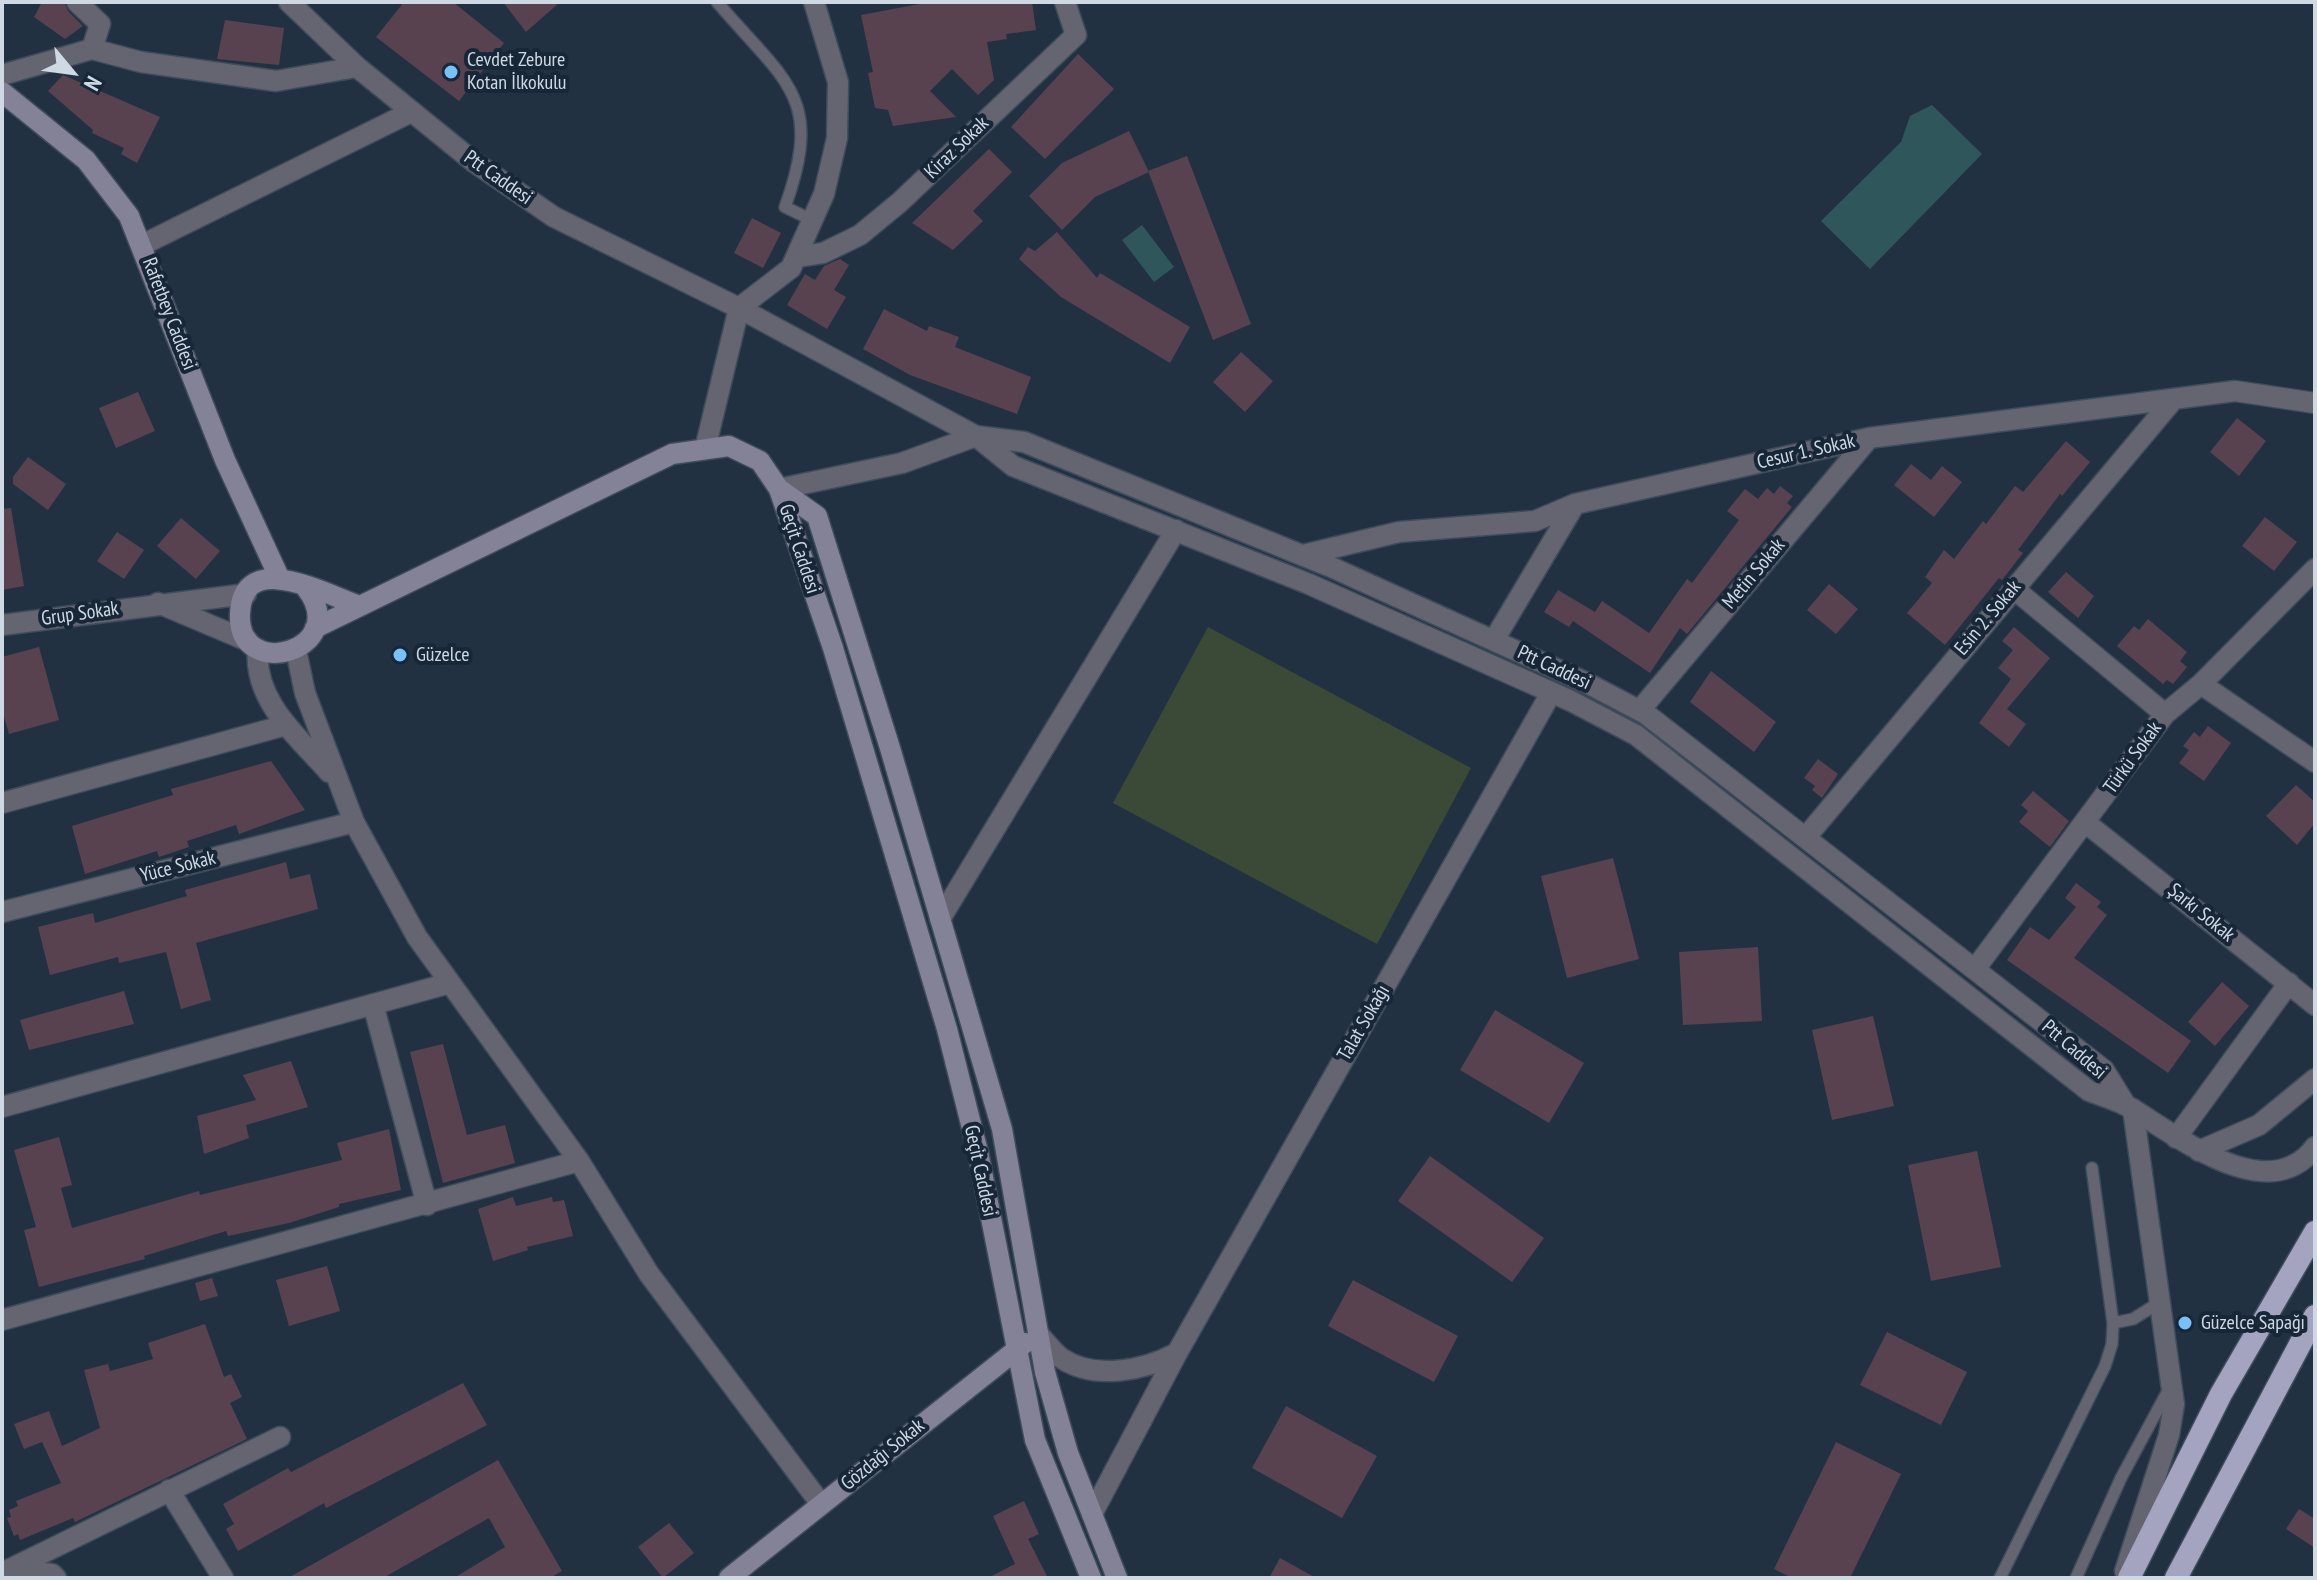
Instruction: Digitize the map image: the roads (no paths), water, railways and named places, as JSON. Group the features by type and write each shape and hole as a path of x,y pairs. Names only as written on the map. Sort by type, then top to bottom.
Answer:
{"highway":[{"path":"2126,1578 2221,1394 2315,1232"},
{"path":"2176,1578 2315,1316"}],"main road":[{"name":"Rafetbey Caddesi","path":"2,92 86,160 129,216 225,460 279,577"},
{"path":"315,628 672,454 729,446 760,461 779,489"},
{"name":"Geçit Caddesi","path":"779,489 817,516 1002,1129 1039,1335 1068,1453 1117,1578"},
{"name":"Geçit Caddesi","path":"779,489 833,648 947,1029 978,1152 1035,1440 1091,1578"},
{"path":"306,588 316,606 315,628 308,641 296,650 270,654 253,645 239,618 246,594 255,585 279,577 360,606"},
{"name":"Gözdağı Sokak","path":"729,1578 1017,1347 1039,1335"}],"street":[{"path":"77,2 100,24 92,49"},
{"name":"Ptt Caddesi","path":"289,2 409,113 554,217 739,308 976,436 1013,466 1309,584 1607,718 1655,748 2089,1091 2129,1107"},
{"path":"705,449 739,308 791,268 824,194 837,138 838,82 814,2"},
{"name":"Kiraz Sokak","path":"796,257 823,253 860,235 911,192 1076,35 1065,2"},
{"path":"2,75 92,49 141,62 276,81 357,67"},
{"path":"142,245 409,113"},
{"name":"Cesur 1. Sokak","path":"1303,555 1399,532 1535,521 1575,504 1869,438 2235,391 2315,403"},
{"name":"Esin 2. Sokak","path":"1806,837 2172,401"},
{"path":"779,489 902,463 976,436"},
{"name":"Ptt Caddesi","path":"976,436 1024,442 1303,555 1494,640 1640,710 2104,1070 2129,1107"},
{"name":"Metin Sokak","path":"1640,710 1869,438"},
{"path":"1494,640 1575,504"},
{"path":"940,919 1176,530"},
{"name":"Türkü Sokak","path":"1975,969 2165,714 2201,684 2315,569"},
{"path":"2013,588 2165,714"},
{"name":"Grup Sokak","path":"2,625 246,594"},
{"path":"158,603 253,645 260,682 286,725 337,780"},
{"path":"296,650 305,693 354,822 417,937 579,1161 649,1274 821,1504"},
{"path":"2201,684 2315,762"},
{"name":"Talat Sokağı","path":"1092,1514 1177,1353 1551,693"},
{"path":"2,803 286,725"},
{"name":"Yüce Sokak","path":"2,912 354,822"},
{"name":"Şarkı Sokak","path":"2086,823 2315,1005"},
{"path":"2,1107 450,983"},
{"path":"2176,1138 2289,983"},
{"path":"373,1004 427,1205"},
{"path":"2199,1151 2259,1125 2315,1079"},
{"path":"2129,1107 2199,1151 2260,1172 2288,1169 2315,1147"},
{"path":"2126,1578 2169,1435 2174,1404 2129,1107"},
{"path":"2,1320 579,1161"},
{"path":"1039,1335 1062,1358 1086,1367 1119,1370 1151,1367 1177,1353"},
{"path":"6,1563 280,1437"},
{"path":"169,1490 223,1578"},
{"path":"6,1563 52,1574 56,1578"}],"lane":[{"path":"717,2 794,96 804,140 785,207 812,220"},
{"path":"2000,1578 2105,1366 2112,1344 2113,1323 2092,1168"},
{"path":"2113,1323 2133,1319 2157,1304"},
{"path":"2076,1578 2121,1478 2171,1384"}],"place":[{"name":"Cevdet Zebure Kotan İlkokulu","path":"451,72"},
{"name":"Güzelce","path":"400,655"},
{"name":"Güzelce Sapağı","path":"2185,1323"}]}
